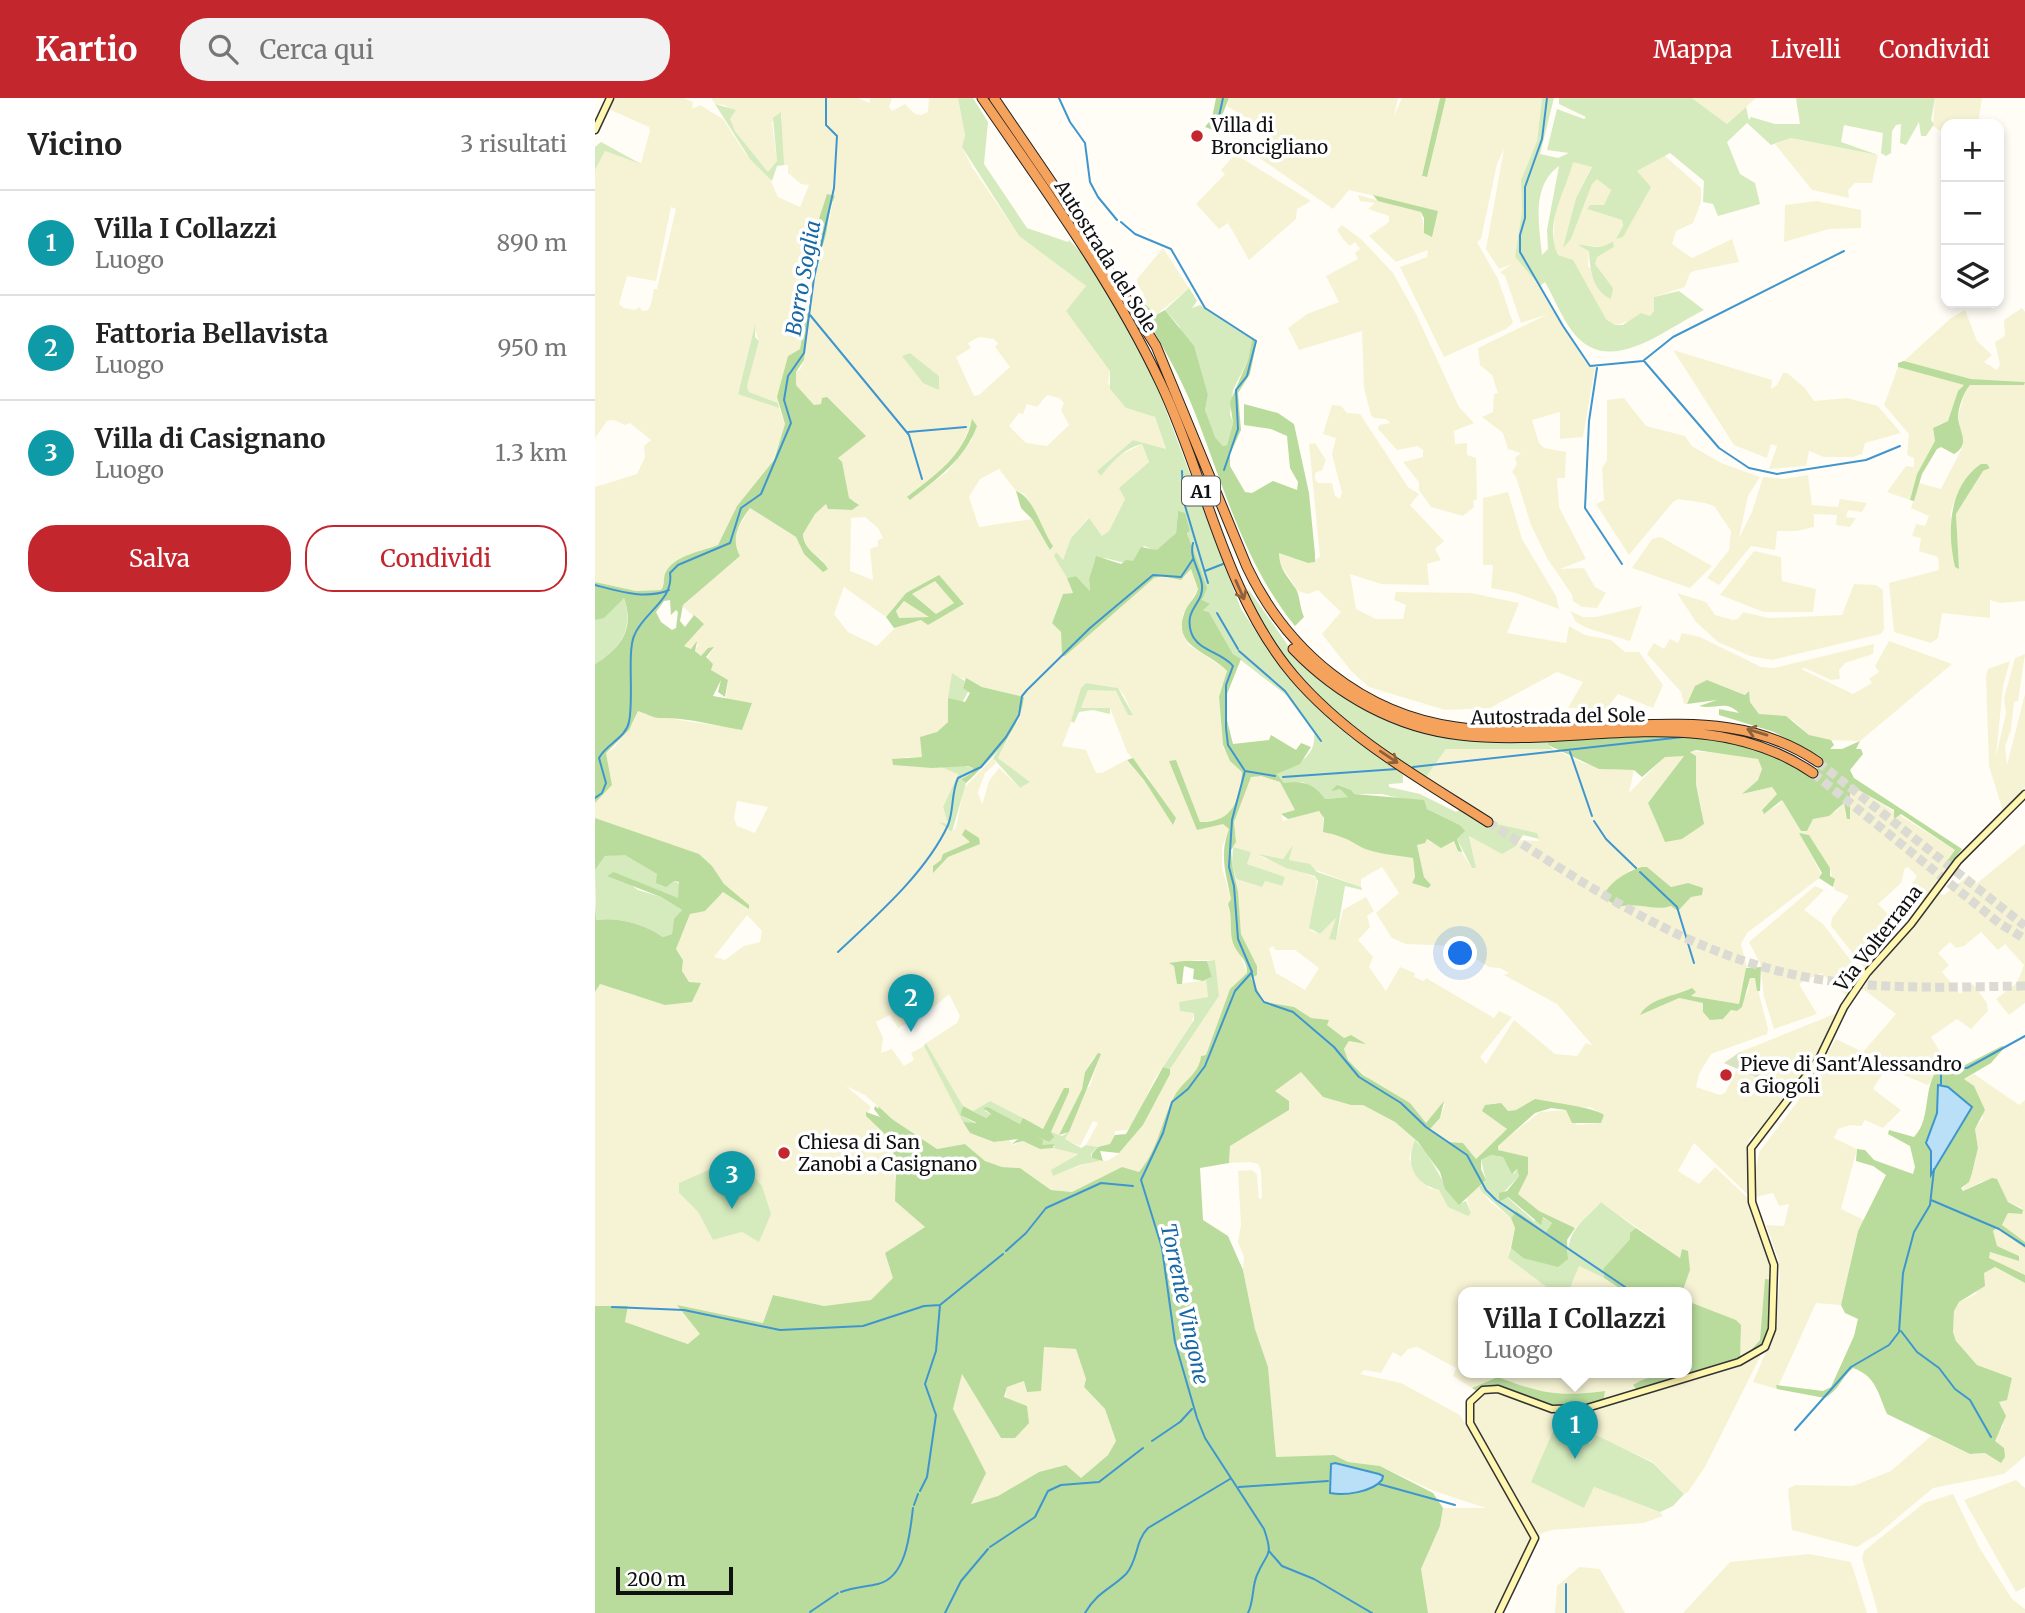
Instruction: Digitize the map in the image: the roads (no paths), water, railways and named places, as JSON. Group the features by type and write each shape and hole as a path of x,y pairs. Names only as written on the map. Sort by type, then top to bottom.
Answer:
{"highway":[{"name":"Autostrada del Sole","path":"982,98 1070,226 1137,335 1163,387 1243,596 1276,653 1316,700 1341,722 1488,822"},
{"name":"Autostrada del Sole","path":"994,98 1125,295 1167,367 1247,567 1265,602 1304,652 1348,686 1397,711 1456,727 1492,730 1717,724 1772,737 1818,762"},
{"name":"Autostrada del Sole","path":"1125,295 1181,413 1242,570 1259,605 1300,657 1345,693 1394,718 1458,735 1502,737 1694,732 1761,745 1813,773"}],"main road":[{"path":"595,130 610,98"},
{"name":"Via Volterrana","path":"1692,1376 1739,1362 1765,1347 1772,1329 1774,1265 1752,1202 1751,1148 1819,1059 1844,1007 1867,973 1911,924 1958,862 2025,793"},
{"name":"Via Volterrana","path":"1499,1613 1535,1538 1470,1423 1468,1409 1473,1396 1483,1390 1498,1389 1542,1407 1587,1408 1686,1378"}],"water":[{"path":"1938,1085 1948,1087 1972,1107 1931,1175 1931,1151 1926,1143 1937,1113"},
{"path":"1331,1464 1379,1474 1383,1476 1382,1480 1372,1488 1358,1492 1330,1493"}],"waterway":[{"name":"Borro Soglia","path":"595,798 602,793 606,783 599,758 624,732 629,722 631,653 638,628 663,599 670,583 670,573 678,565 730,543 741,508 761,494 791,423 784,400 788,376 804,353 814,278 834,188 837,136 826,125 826,98"},
{"name":"Torrente Vingone","path":"1059,98 1070,122 1085,143 1090,182 1098,197 1117,220"},
{"path":"1218,121 1223,98"},
{"path":"1547,98 1542,139 1525,187 1525,218 1520,235 1520,252 1590,366 1643,361 1673,337 1844,251"},
{"name":"Torrente Vingone","path":"1121,222 1135,234 1171,249 1205,308 1256,341 1247,376 1236,390 1238,429 1224,470"},
{"path":"810,315 909,435 922,479"},
{"path":"1644,361 1719,448 1749,468 1777,474 1866,460 1900,446"},
{"path":"1597,368 1589,421 1585,508 1622,564"},
{"path":"908,432 966,427"},
{"name":"Torrente Vingone","path":"1182,471 1183,499 1208,583"},
{"name":"Torrente Vingone","path":"1193,543 1192,554 1202,591 1190,617 1191,632 1199,643 1233,666 1226,685 1226,728 1228,745 1245,771 1232,820 1229,867 1234,886 1238,939 1252,972 1235,991 1205,1066 1188,1089 1172,1102 1163,1133 1141,1180 1162,1248 1175,1342 1197,1418 1205,1438 1264,1529 1269,1545 1268,1554 1255,1579 1248,1613"},
{"path":"838,952 899,893 927,860 948,825 958,778 981,767 1006,737 1019,715 1022,696 1027,690 1090,628 1153,575 1181,577 1193,559"},
{"path":"1205,571 1223,564"},
{"path":"595,585 642,594 669,590"},
{"path":"1217,613 1238,649"},
{"path":"1239,651 1285,691 1321,741"},
{"path":"1413,767 1683,737"},
{"path":"1570,752 1592,816"},
{"path":"1283,777 1397,769"},
{"path":"1245,771 1275,776"},
{"path":"1594,821 1606,839 1636,868"},
{"path":"1640,872 1677,907 1694,963"},
{"path":"1252,974 1256,991 1264,1002 1293,1012 1334,1047 1359,1077 1401,1103 1426,1127 1467,1155 1486,1190 1496,1200 1625,1287"},
{"path":"1941,1085 1941,1072 1946,1068 1967,1068 2025,1036"},
{"path":"1795,1430 1851,1367 1889,1345 1899,1332 1903,1273 1914,1232 1930,1205 1934,1169"},
{"path":"1006,1251 1026,1233 1046,1208 1101,1183 1133,1186"},
{"path":"1931,1200 1999,1229 2025,1246"},
{"path":"920,1491 927,1477 936,1415 925,1384 936,1351 940,1305 1003,1254"},
{"path":"612,1307 684,1310 780,1330 863,1326 924,1306 940,1305"},
{"path":"1901,1331 1917,1352 1939,1368 1955,1389 1970,1400 1991,1437"},
{"path":"1152,1441 1180,1422 1192,1409"},
{"path":"990,1547 1035,1517 1048,1491 1061,1485 1099,1482 1143,1448"},
{"path":"1085,1613 1094,1600 1130,1569 1148,1528 1230,1479"},
{"path":"1239,1487 1328,1481"},
{"path":"1379,1484 1455,1505"},
{"path":"914,1505 918,1494"},
{"path":"841,1592 878,1584 895,1573 905,1552 913,1508"},
{"path":"945,1613 961,1581 988,1549"},
{"path":"1269,1551 1282,1566 1314,1579 1372,1613"},
{"path":"1566,1584 1566,1613"},
{"path":"810,1612 838,1593"}],"tunnel":[{"path":"1818,762 2025,926"},
{"path":"1813,773 1999,923 2025,939"},
{"path":"1488,822 1565,872 1645,918 1686,938 1771,969 1817,979 1868,985 2025,986"}],"place":[{"name":"Villa di Broncigliano","path":"1197,136"},
{"name":"Fattoria Bellavista","path":"911,1032"},
{"name":"Pieve di Sant'Alessandro a Giogoli","path":"1726,1075"},
{"name":"Chiesa di San Zanobi a Casignano","path":"784,1153"},
{"name":"Villa di Casignano","path":"732,1209"},
{"name":"Villa I Collazzi","path":"1575,1459"}]}
